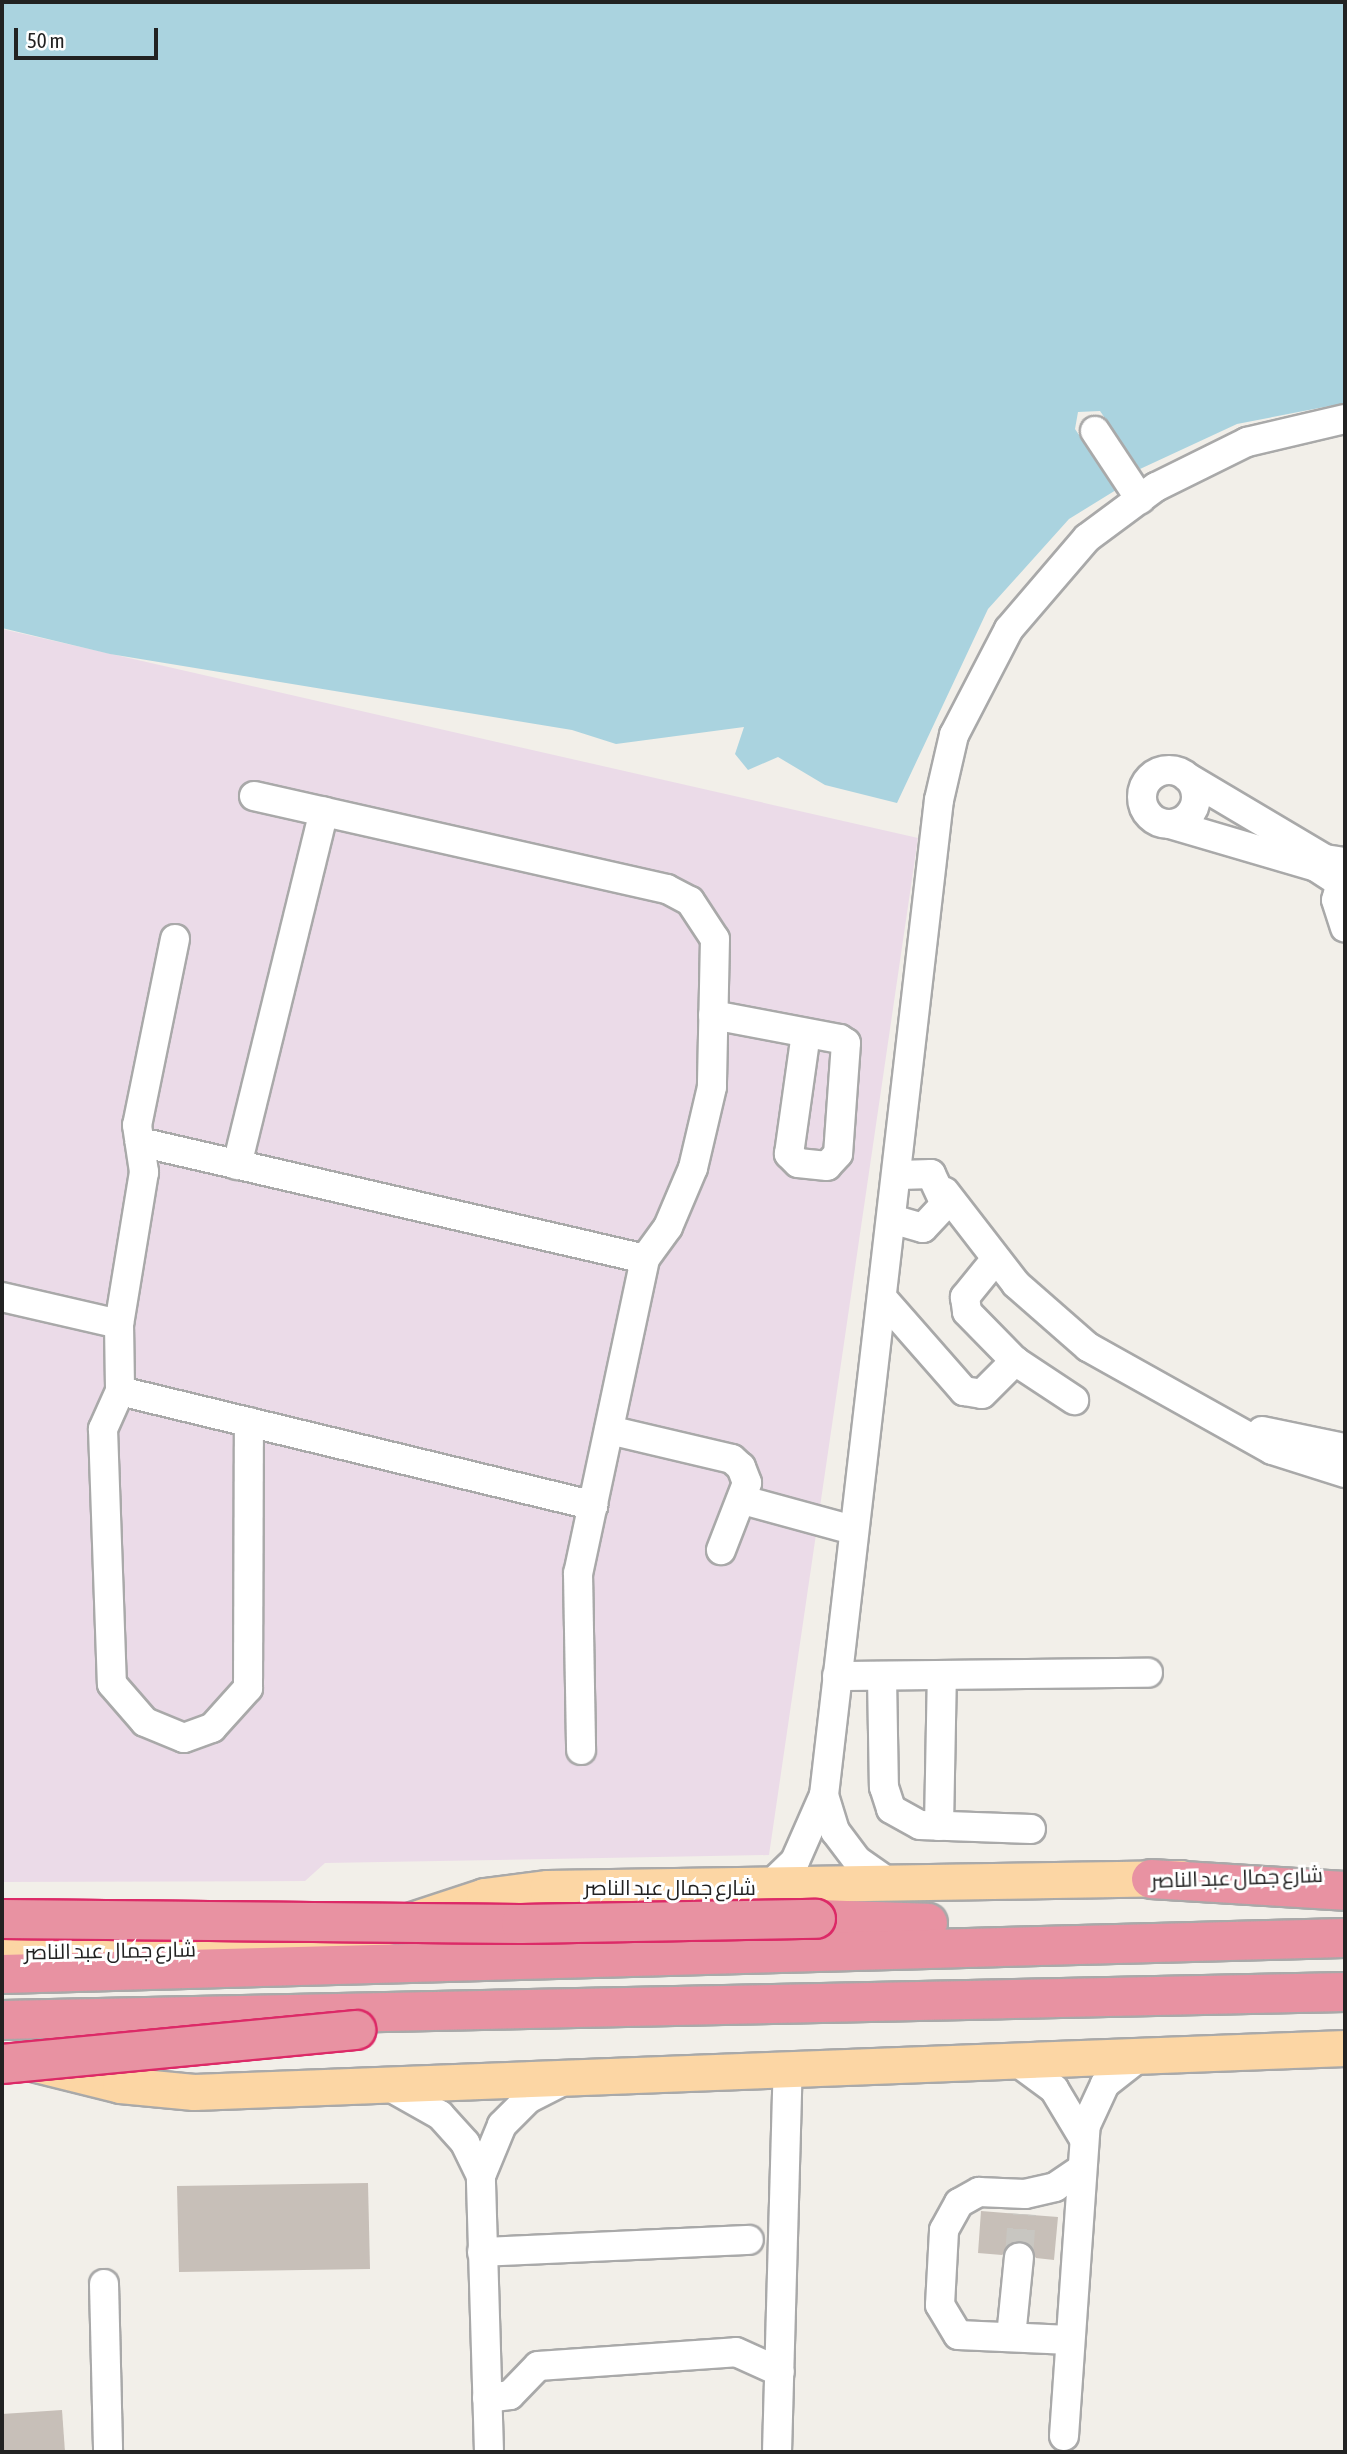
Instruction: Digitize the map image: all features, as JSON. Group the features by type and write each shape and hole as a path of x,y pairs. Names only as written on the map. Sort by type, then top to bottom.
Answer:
{"highway":[{"path":"1151,1879 1345,1891"},
{"path":"2,1919 521,1924 816,1919 1227,1940"},
{"name":"شارع جمال عبد الناصر","path":"2,1974 785,1950 1345,1938"},
{"path":"2,2020 1345,1992"},
{"path":"2,2064 356,2030 467,2011"}],"main road":[{"name":"شارع جمال عبد الناصر","path":"2,1952 331,1941 526,1889 1345,1874"},
{"path":"2,2056 157,2090 392,2088 1013,2059 1345,2048"}],"street":[{"path":"769,1886 801,1850 824,1795 853,1530 885,1301 923,979 939,800 954,735 1009,629 1087,538 1140,499 1247,442 1345,419"},
{"path":"1095,431 1140,499"},
{"path":"1157,772 1187,777 1343,870 1316,867 1151,817 1143,788 1157,772"},
{"path":"1170,824 1194,806 1187,777"},
{"path":"254,796 667,890 690,901 715,939 713,1015 716,1054 693,1168 668,1227 645,1259 578,1573 581,1750"},
{"path":"237,1165 324,812"},
{"path":"1343,870 1345,928"},
{"path":"175,939 137,1125 144,1172 119,1324 120,1391 103,1429 112,1684 145,1722 184,1738 212,1728 248,1688 249,1422"},
{"path":"713,1015 804,1044 843,1040 847,1062 838,1154 822,1167 789,1154 804,1044"},
{"path":"140,1142 645,1259"},
{"path":"900,1175 931,1174 995,1261 1088,1347 1205,1416 1282,1454 1345,1473"},
{"path":"890,1260 904,1239 928,1226 945,1192"},
{"path":"895,1220 928,1226 972,1229"},
{"path":"995,1261 965,1297 967,1312 1015,1361 1074,1400"},
{"path":"2,1297 119,1324"},
{"path":"885,1301 964,1391 982,1394 1015,1361"},
{"path":"120,1391 593,1505"},
{"path":"1205,1416 1345,1448"},
{"path":"609,1430 732,1459 747,1475 743,1500 721,1550"},
{"path":"743,1500 853,1530"},
{"path":"836,1676 1148,1673"},
{"path":"939,1826 942,1676"},
{"path":"882,1677 885,1798 898,1815 939,1826 1031,1829"},
{"path":"824,1795 850,1851 889,1883"},
{"path":"1064,2436 1084,2139 1105,2084 1142,2055"},
{"path":"1013,2059 1054,2089 1084,2139"},
{"path":"777,2452 788,2070"},
{"path":"489,2452 481,2176 502,2125 528,2099 561,2082"},
{"path":"392,2088 447,2122 481,2176"},
{"path":"1070,2340 958,2335 944,2321 944,2231 960,2203 979,2192 1023,2204 1082,2169"},
{"path":"482,2252 749,2241"},
{"path":"1011,2337 1019,2257"},
{"path":"104,2284 108,2452"},
{"path":"487,2398 510,2395 538,2365 736,2353 780,2372"}],"shaded area":[{"path":"2,629 918,838 769,1855 325,1863 305,1881 2,1882"}],"water":[{"path":"2,2 1345,2 1345,403 1237,424 1140,469 1100,411 1078,412 1075,429 1116,490 1069,519 988,609 897,803 825,785 778,757 748,770 735,754 744,727 616,744 572,730 110,654 2,628"}],"building":[{"path":"368,2183 370,2269 179,2272 177,2186"},
{"path":"981,2211 1058,2217 1054,2260 1036,2258 1020,2240 1002,2255 978,2253"},
{"path":"62,2410 65,2452 2,2452 2,2414"}],"tunnel":[{"path":"1019,2257 1022,2214"}]}
